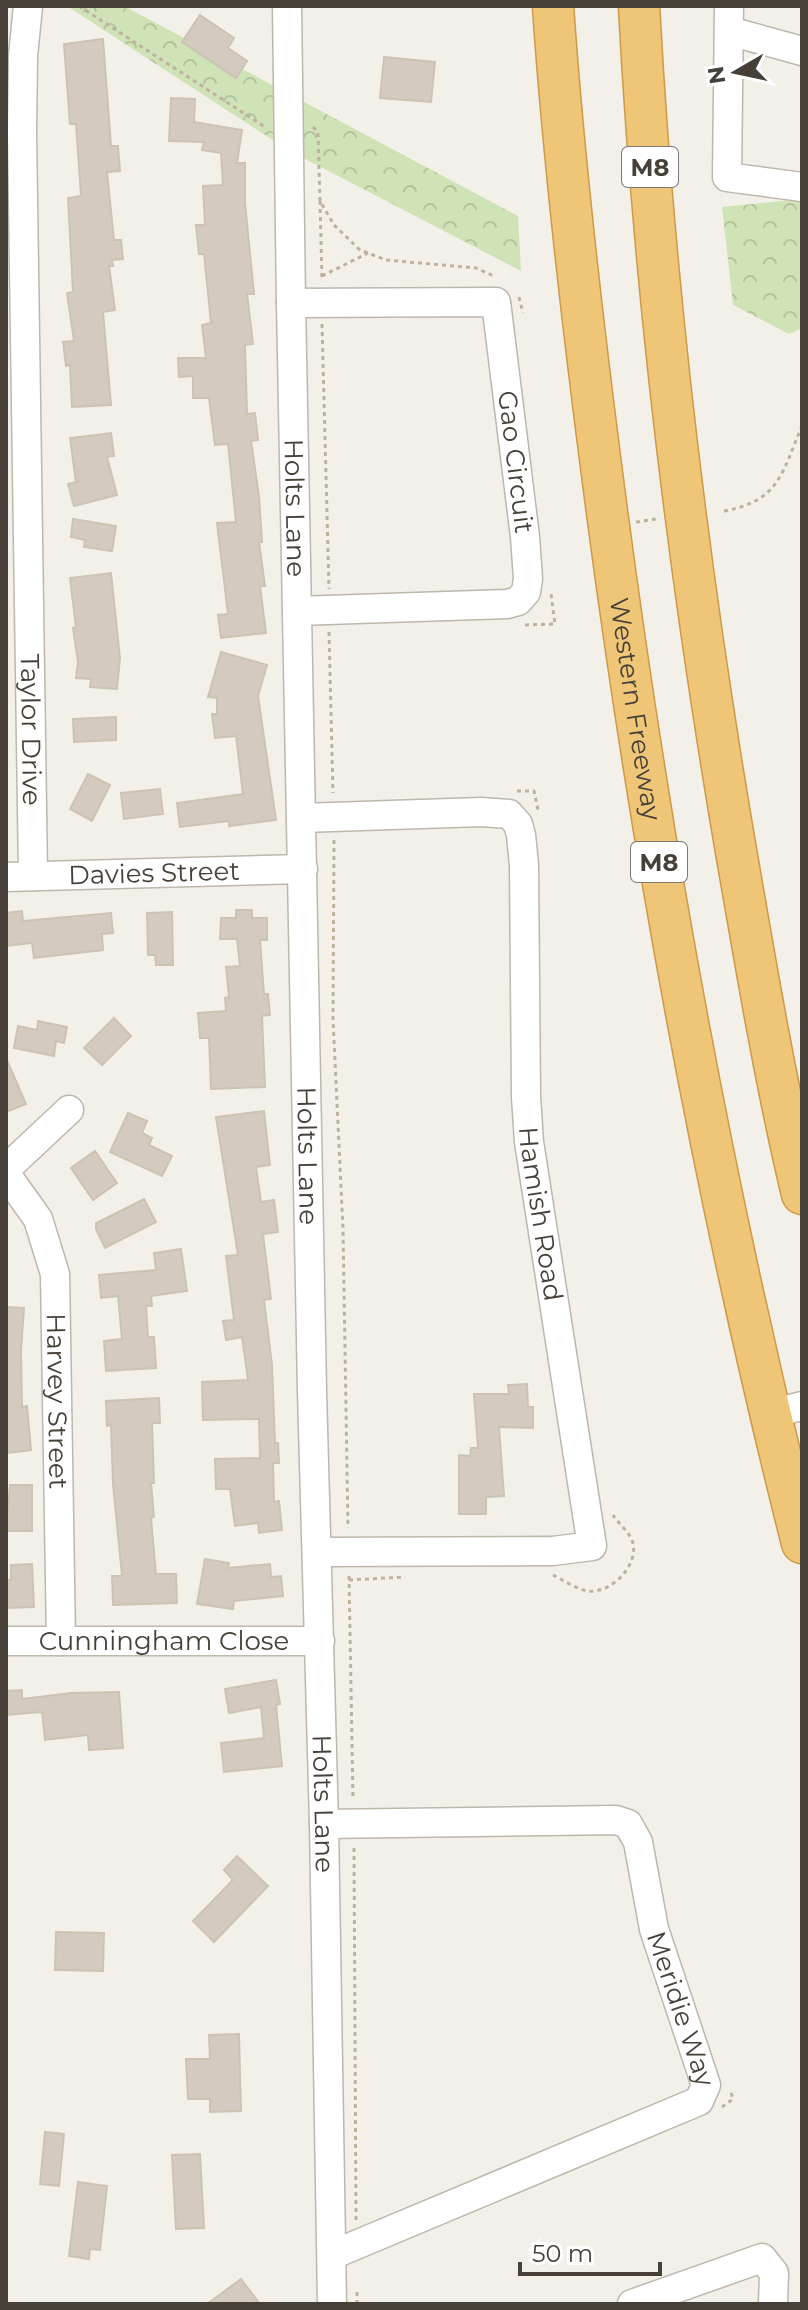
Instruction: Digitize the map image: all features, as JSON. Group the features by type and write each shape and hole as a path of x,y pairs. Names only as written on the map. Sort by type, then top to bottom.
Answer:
{"highway":[{"path":"540,6 566,172"},
{"name":"Western Freeway","path":"553,6 566,172 626,663 710,1142 786,1410 802,1543"},
{"name":"M8","path":"639,6 663,328 688,542 709,690 779,1096 802,1194"},
{"path":"660,6 666,174 663,328"}],"street":[{"name":"Taylor Drive","path":"19,876 14,131 28,6"},
{"name":"Holts Lane","path":"287,6 317,1552 324,1824 344,2250 332,2304"},
{"path":"802,51 729,19 727,177 802,187"},
{"name":"Gao Circuit","path":"291,303 322,290 496,302 528,579 526,592 518,601 507,604 333,597 297,611"},
{"name":"Hamish Road","path":"302,818 500,812 515,818 518,824 524,865 523,1002 529,1142 592,1546 553,1551 317,1552"},
{"name":"Davies Street","path":"19,876 303,869"},
{"path":"6,1172 69,1110"},
{"name":"Harvey Street","path":"6,1172 38,1219 55,1274 61,1641"},
{"name":"Cunningham Close","path":"6,1641 320,1641"},
{"name":"Meridie Way","path":"324,1824 616,1820 628,1824 638,1842 654,1929 706,2085 699,2101 344,2250"},
{"path":"632,2304 762,2258 774,2273 773,2304"}],"path":[{"path":"79,6 259,124 269,128 289,127"},
{"path":"320,201 333,597 333,1019 343,1229 356,1964 344,2250 357,2304"},
{"path":"322,290 368,253"},
{"path":"724,511 741,508 766,497 777,484 802,426"},
{"path":"632,523 665,518"},
{"path":"552,1574 586,1591 613,1585 624,1573 633,1553 632,1540 610,1510"},
{"path":"349,1580 415,1577"},
{"path":"715,2113 733,2099 729,2086"}],"green space":[{"path":"67,6 124,6 518,216 521,271 288,150"},
{"path":"802,201 802,328 789,334 733,305 722,207"}],"building":[{"path":"200,15 234,38 228,48 247,61 236,78 182,42"},
{"path":"103,39 111,146 118,146 120,171 107,172 114,240 121,240 123,259 112,260 113,266 109,266 115,310 103,312 111,405 72,407 70,365 66,366 63,342 74,341 67,293 73,292 68,198 81,196 76,124 70,124 64,44"},
{"path":"384,57 435,62 431,102 380,98"},
{"path":"171,98 195,99 194,122 242,130 237,163 245,163 245,203 254,294 247,294 253,344 245,345 247,414 255,413 258,440 251,441 259,496 262,542 259,542 265,586 260,586 266,633 221,638 218,615 228,614 217,523 236,522 228,444 215,445 209,398 193,398 193,376 179,377 178,358 206,358 202,325 211,323 204,254 199,254 196,225 205,225 203,186 223,185 221,153 202,150 204,142 169,141"},
{"path":"111,433 114,456 107,457 117,495 74,506 68,484 76,482 70,438"},
{"path":"73,519 116,526 112,551 84,547 85,540 71,537"},
{"path":"111,573 120,658 117,689 90,687 91,679 76,678 78,662 73,628 76,627 70,578"},
{"path":"221,652 267,665 258,696 276,820 229,826 229,821 180,827 177,803 243,794 236,736 215,738 212,714 217,714 217,698 208,697"},
{"path":"116,717 116,740 74,742 73,719"},
{"path":"88,774 110,785 92,821 70,809"},
{"path":"160,789 163,814 124,819 121,793"},
{"path":"236,910 252,910 252,918 267,918 267,940 260,940 264,994 268,994 270,1015 262,1016 265,1087 211,1089 209,1038 200,1038 198,1013 226,1011 225,998 229,997 226,967 240,966 237,939 220,939 221,918 236,918"},
{"path":"22,911 23,921 111,913 113,933 102,934 103,950 34,958 32,943 6,946 6,913"},
{"path":"172,912 173,965 156,965 155,955 148,955 147,913"},
{"path":"114,1018 131,1036 102,1065 84,1048"},
{"path":"38,1021 67,1027 64,1043 56,1041 54,1056 14,1048 18,1026 37,1030"},
{"path":"6,1058 26,1104 6,1112"},
{"path":"264,1111 270,1165 256,1167 261,1202 274,1200 278,1232 263,1234 271,1299 264,1300 279,1463 273,1463 274,1502 279,1501 282,1530 259,1533 258,1523 235,1526 230,1489 216,1489 215,1459 260,1458 259,1419 203,1420 202,1382 248,1380 242,1337 226,1340 223,1321 234,1320 226,1256 238,1255 216,1117"},
{"path":"128,1113 147,1121 142,1133 152,1138 149,1145 172,1156 162,1176 110,1152"},
{"path":"95,1151 117,1183 93,1200 71,1168"},
{"path":"144,1199 156,1222 105,1248 96,1223"},
{"path":"181,1249 187,1291 151,1296 152,1306 146,1306 148,1337 154,1337 156,1368 106,1371 104,1341 122,1339 118,1296 101,1298 99,1275 156,1270 154,1253"},
{"path":"6,1307 24,1308 22,1407 27,1406 31,1450 6,1453"},
{"path":"527,1384 528,1407 533,1407 533,1428 499,1427 504,1496 486,1497 486,1514 459,1514 459,1455 470,1456 471,1448 478,1448 474,1394 509,1394 508,1385"},
{"path":"159,1398 160,1423 152,1423 154,1517 151,1518 156,1574 176,1574 177,1603 113,1605 112,1576 122,1576 111,1425 107,1426 106,1401"},
{"path":"10,1485 32,1485 32,1531 6,1531"},
{"path":"205,1559 229,1563 228,1568 270,1564 271,1577 281,1576 283,1596 234,1601 233,1609 197,1604"},
{"path":"32,1564 34,1607 6,1608 6,1580 11,1580 11,1565"},
{"path":"276,1680 282,1766 224,1772 221,1743 264,1738 261,1707 229,1713 225,1689"},
{"path":"22,1690 22,1699 71,1693 119,1692 123,1748 89,1750 88,1735 45,1740 42,1712 6,1715 6,1691"},
{"path":"237,1856 268,1886 214,1942 193,1921 233,1880 224,1870"},
{"path":"56,1932 104,1933 103,1971 55,1970"},
{"path":"239,2034 241,2111 210,2112 210,2099 188,2099 186,2059 210,2059 209,2035"},
{"path":"45,2132 64,2134 59,2186 40,2184"},
{"path":"200,2154 204,2228 176,2229 172,2155"},
{"path":"78,2182 107,2186 100,2250 90,2249 89,2259 69,2256"},
{"path":"241,2279 260,2304 207,2304"}]}
